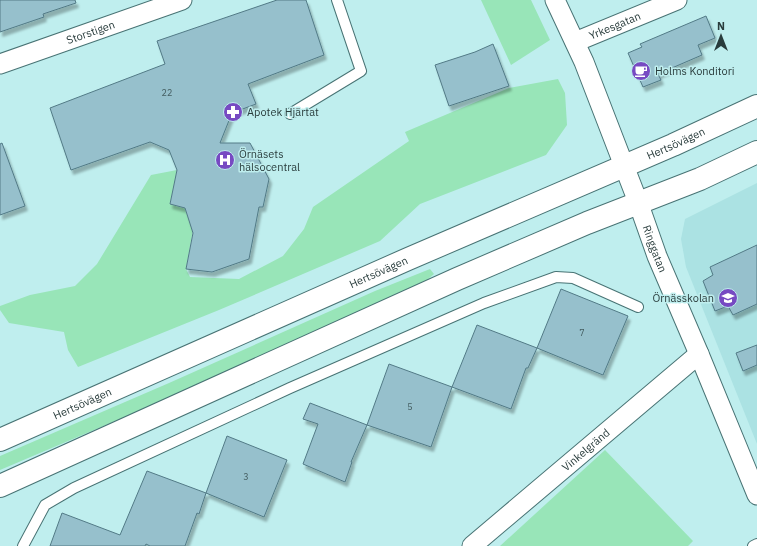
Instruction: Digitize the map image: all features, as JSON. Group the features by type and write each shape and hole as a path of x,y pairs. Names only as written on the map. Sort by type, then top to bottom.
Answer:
{"main road":[{"name":"Hertsövägen","path":"0,440 401,262 624,166 757,106"},
{"path":"0,486 450,282 587,223 700,179 757,152"}],"street":[{"name":"Storstigen","path":"0,64 182,0"},
{"name":"Ringgatan","path":"555,0 584,62 638,202 656,256 699,354 757,495"},
{"name":"Yrkesgatan","path":"575,42 677,0"},
{"name":"Vinkelgränd","path":"472,546 699,354"}],"lane":[{"path":"290,114 361,71 337,0"},
{"path":"23,546 45,505 74,488 290,388 484,303 556,277 567,277 573,278 638,307"},
{"path":"753,546 757,544"}],"shaded area":[{"name":"Örnässkolan","path":"757,183 757,444 686,267 681,239 685,219"}],"green space":[{"path":"481,0 531,0 550,40 511,65"},
{"path":"558,79 565,93 567,125 546,155 420,204 380,241 219,310 78,367 68,350 64,332 9,323 0,310 0,306 30,295 75,286 97,264 151,175 177,170 170,204 185,208 190,224 194,224 186,269 190,277 239,279 283,256 304,229 313,207 409,141 405,132 509,88"},
{"path":"430,269 434,274 427,280 174,396 0,470 0,456 169,383 375,291"},
{"path":"605,450 693,541 688,546 500,546"}],"building":[{"path":"0,0 75,0 76,3 43,14 44,17 0,32"},
{"path":"277,0 306,0 324,55 248,84 256,104 232,113 220,143 250,143 269,179 263,207 259,207 249,259 212,272 186,269 193,233 185,208 170,204 177,170 169,150 150,142 71,170 50,108 165,64 157,41"},
{"path":"706,16 715,38 698,45 702,55 658,74 661,80 643,87 628,53 642,47 640,44"},
{"path":"493,44 509,86 449,106 435,65 475,52"},
{"path":"2,143 25,206 0,215 0,144"},
{"path":"757,245 757,304 733,315 728,306 715,311 703,281 713,275 710,267"},
{"path":"561,289 628,316 603,375 537,348"},
{"path":"477,325 537,348 528,368 526,368 511,409 452,387"},
{"path":"757,345 757,365 743,371 736,353"},
{"path":"389,364 452,387 431,447 367,425"},
{"path":"310,403 367,425 351,462 345,482 303,464 318,424 303,419"},
{"path":"227,436 287,460 264,517 206,493"},
{"path":"147,471 206,493 199,514 197,513 185,546 150,546 146,544 145,546 50,546 62,513 120,535"}],"place":[{"name":"Holms Konditori","path":"641,71"},
{"name":"Apotek Hjärtat","path":"233,112"},
{"name":"Örnäsets hälsocentral","path":"225,160"},
{"name":"Örnässkolan","path":"728,298"}]}
